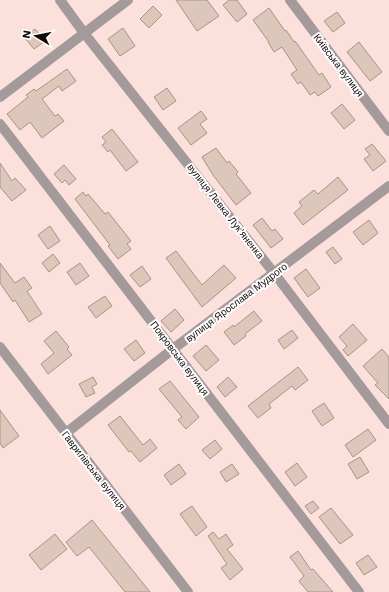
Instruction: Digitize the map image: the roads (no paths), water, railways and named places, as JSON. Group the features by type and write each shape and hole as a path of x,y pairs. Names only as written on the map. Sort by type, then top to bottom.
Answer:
{"street":[{"name":"вулиця Левка Лук'яненка","path":"60,0 84,33 274,273 389,424"},
{"path":"0,97 128,0"},
{"name":"Київська вулиця","path":"290,0 389,131"},
{"name":"Покровська вулиця","path":"0,124 359,592"},
{"name":"вулиця Ярослава Мудрого","path":"66,433 173,349 389,186"},
{"name":"Гаврилівська вулиця","path":"0,347 188,592"}]}
